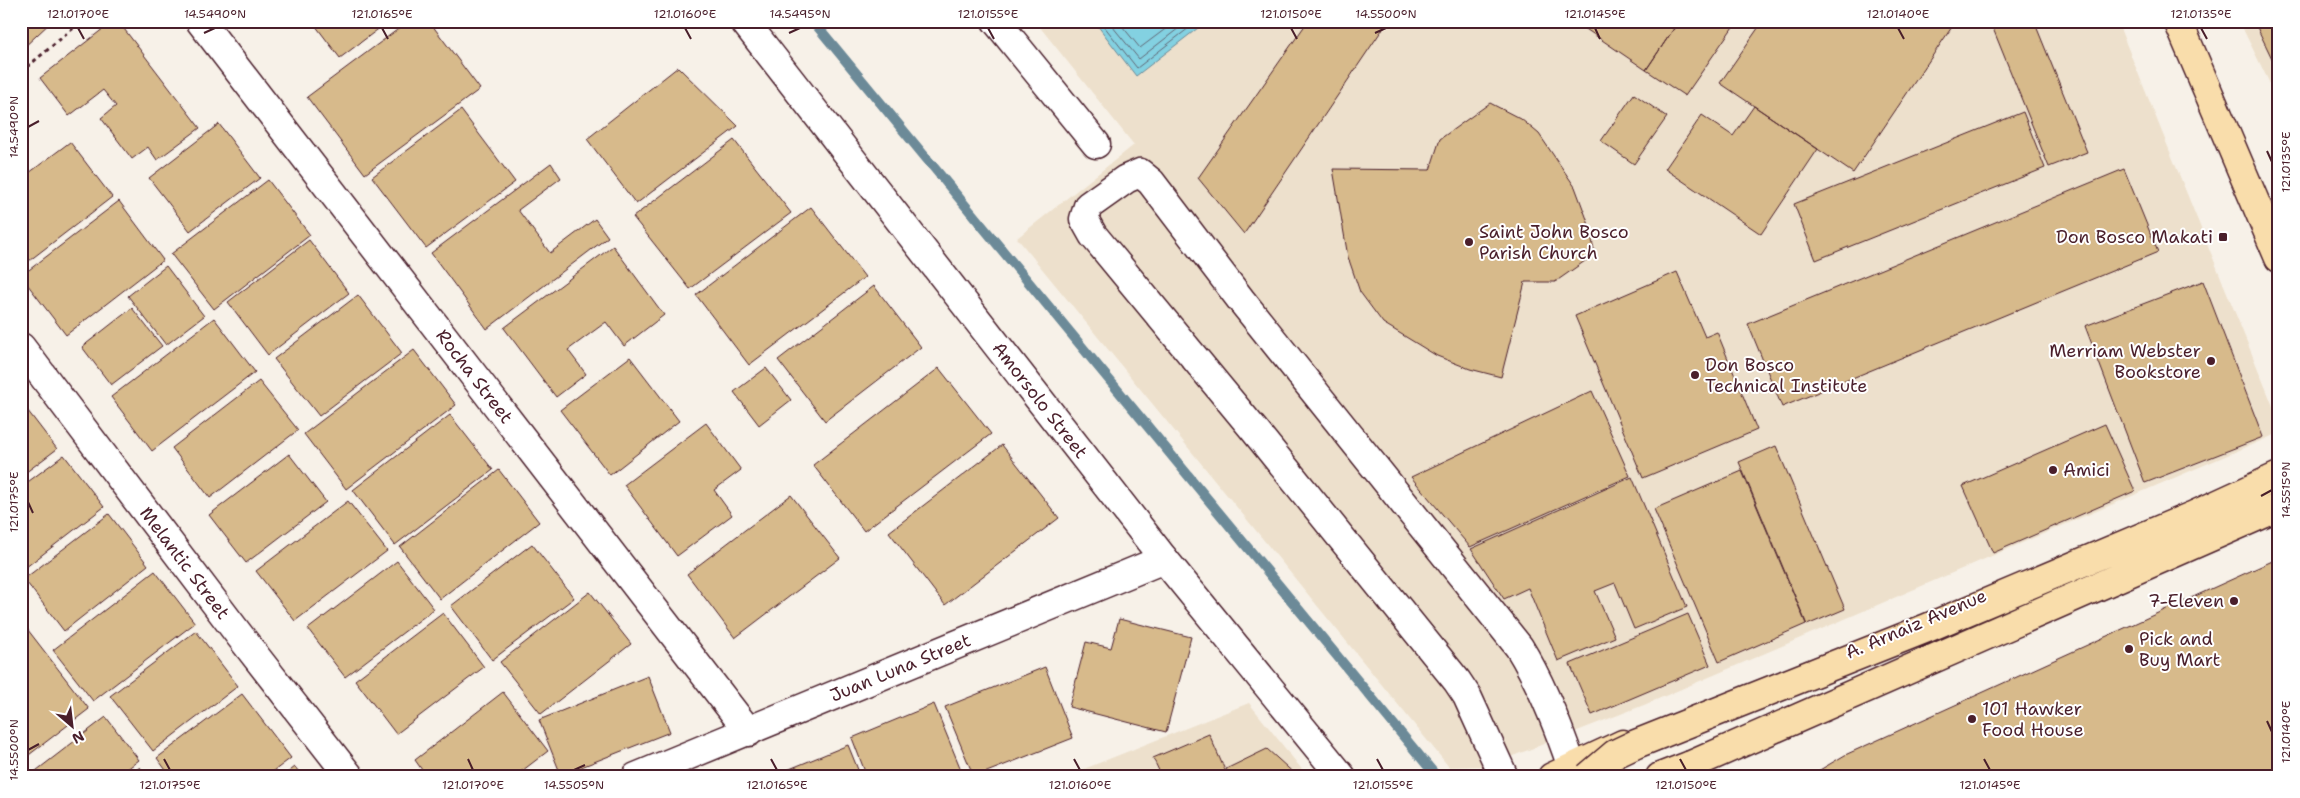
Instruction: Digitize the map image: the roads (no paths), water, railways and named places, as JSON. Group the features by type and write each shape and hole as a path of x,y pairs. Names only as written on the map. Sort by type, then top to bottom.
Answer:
{"main road":[{"path":"2178,21 2279,258"},
{"name":"A. Arnaiz Avenue","path":"1571,774 1653,731 1872,643 2279,468"},
{"path":"1571,774 1653,737 1927,628 2192,516 2279,476"},
{"path":"1660,777 2279,507"}],"street":[{"name":"Rocha Street","path":"200,21 749,732"},
{"name":"Amorsolo Street","path":"744,21 1164,559 1342,777"},
{"path":"996,21 1096,144"},
{"path":"1504,777 1467,696 1457,681 1256,431 1093,235 1084,219 1088,206 1126,179 1140,173 1152,182 1241,300 1519,647 1532,667 1561,734 1571,774"},
{"name":"Melantic Street","path":"21,347 240,636 350,777"},
{"path":"2016,581 2025,594 2035,599 2062,601 2078,597 2205,545 2220,537 2231,526 2241,502 2240,485"},
{"name":"Juan Luna Street","path":"636,777 749,732 1164,559"}],"water":[{"path":"1094,21 1207,21 1136,76"}],"waterway":[{"path":"813,21 1437,777"}],"place":[{"name":"Don Bosco Makati","path":"2223,237"},
{"name":"Saint John Bosco Parish Church","path":"1469,242"},
{"name":"Merriam Webster Bookstore","path":"2211,361"},
{"name":"Don Bosco Technical Institute","path":"1695,375"},
{"name":"Amici","path":"2053,470"},
{"name":"7-Eleven","path":"2234,601"},
{"name":"Pick and Buy Mart","path":"2129,649"},
{"name":"101 Hawker Food House","path":"1972,719"}]}
